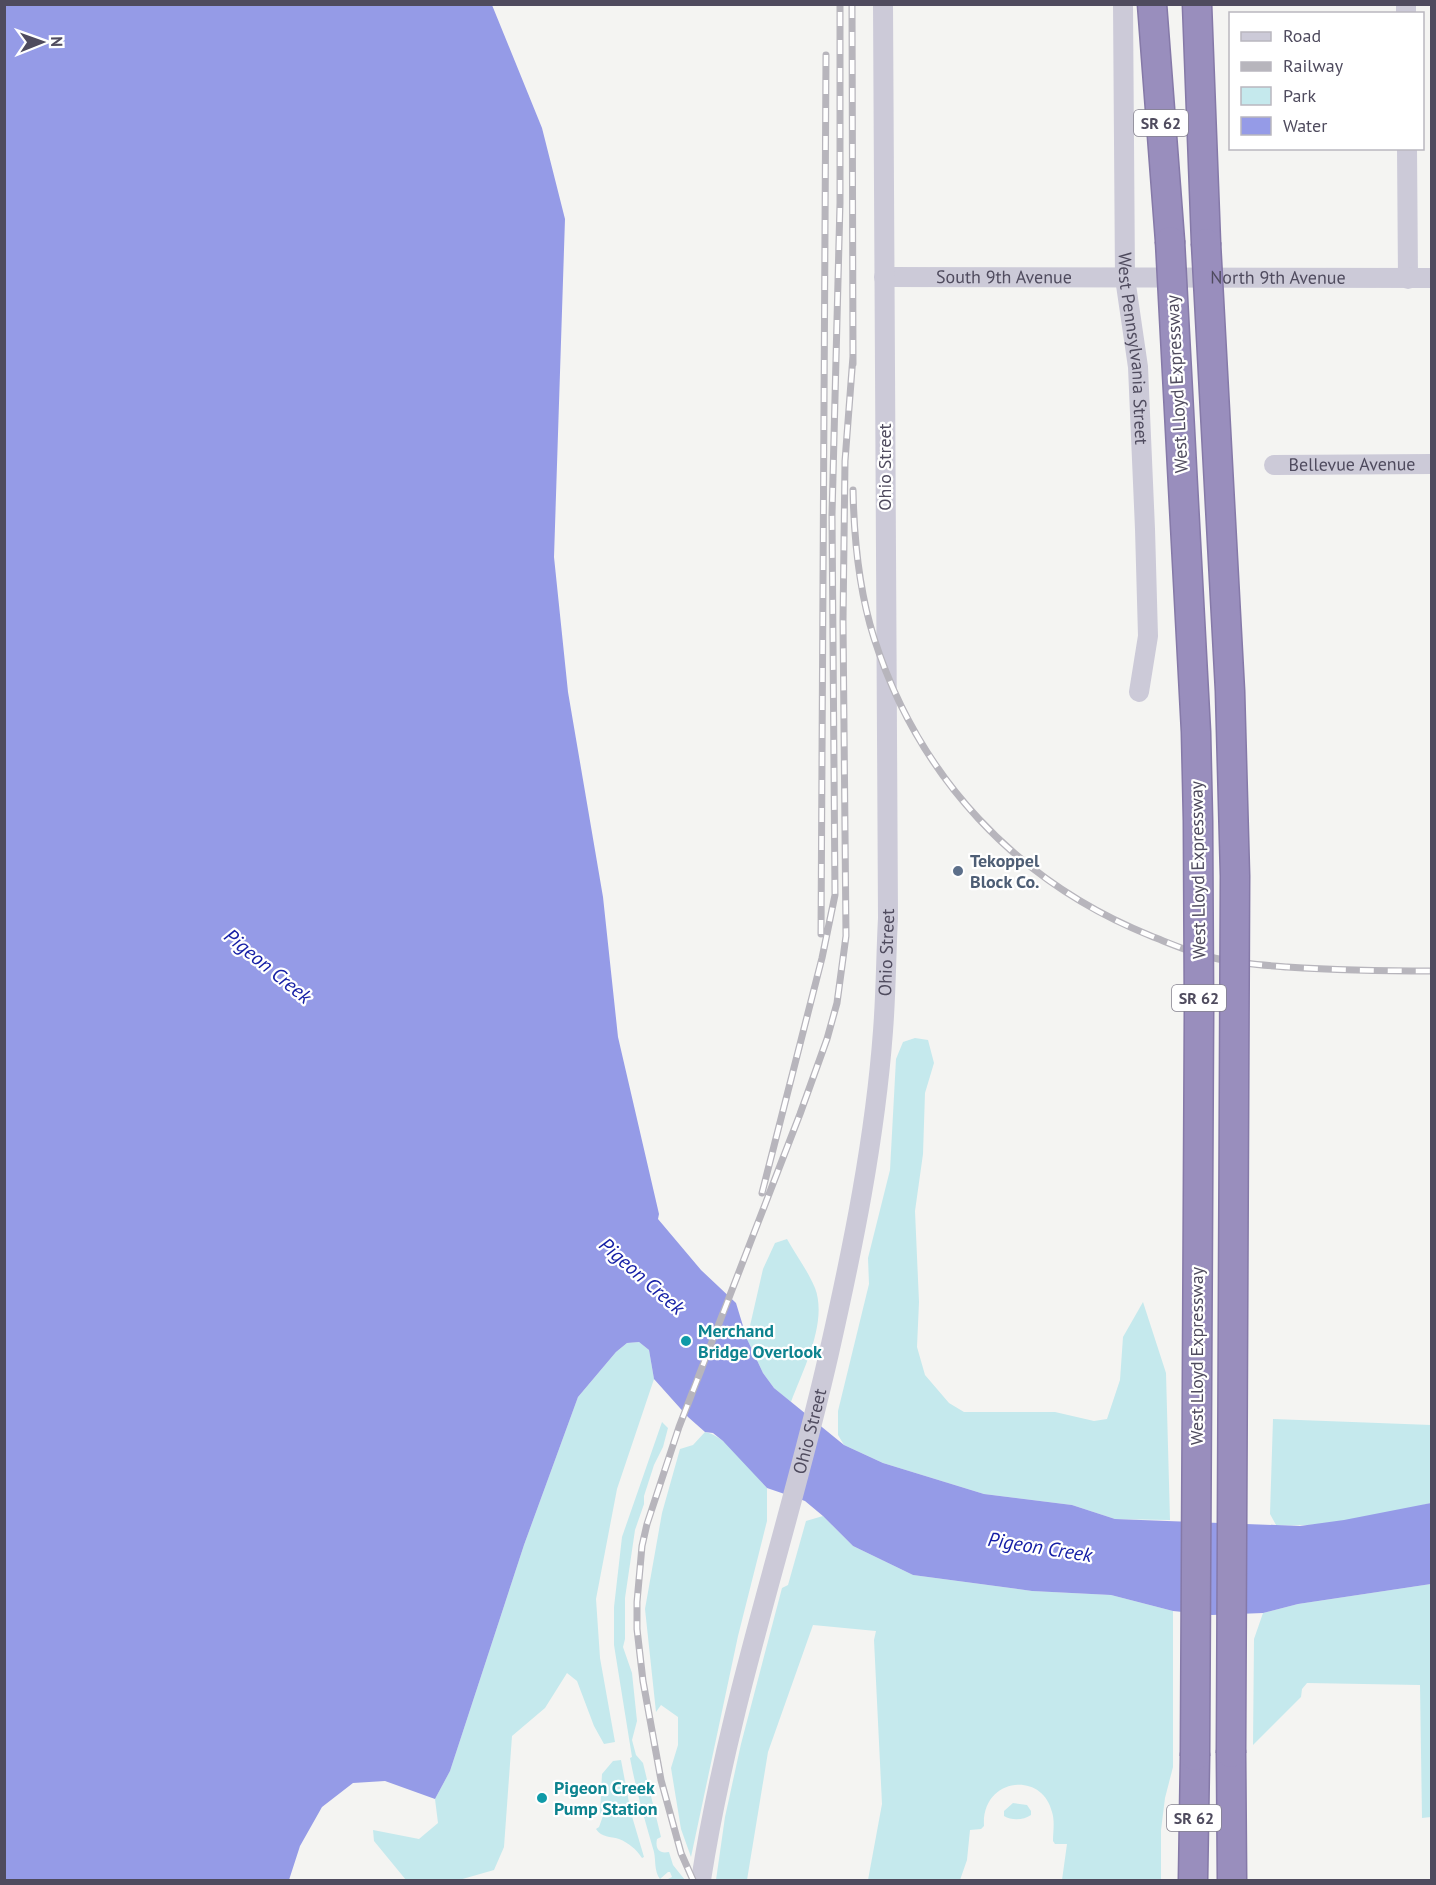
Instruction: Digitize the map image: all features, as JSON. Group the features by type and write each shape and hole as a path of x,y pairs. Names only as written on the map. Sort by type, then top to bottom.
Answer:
{"highway":[{"name":"West Lloyd Expressway","path":"1152,4 1170,241 1196,732 1198,810 1199,1011 1193,1881"},
{"name":"West Lloyd Expressway","path":"1197,4 1206,243 1230,691 1234,842 1232,1872"}],"street":[{"name":"Ohio Street","path":"701,1881 715,1801 735,1710 829,1354 858,1213 872,1125 883,1032 888,918 883,4"},
{"name":"West Pennsylvania Street","path":"1123,4 1125,278 1138,367 1148,642 1139,692"},
{"path":"1407,150 1408,279"},
{"name":"South 9th Avenue","path":"884,277 1125,278"},
{"name":"North 9th Avenue","path":"1125,278 1431,278"},
{"name":"Bellevue Avenue","path":"1274,465 1431,464"}],"green space":[{"path":"915,1038 928,1040 934,1063 925,1093 923,1154 915,1211 919,1302 917,1347 925,1375 949,1403 964,1412 1055,1412 1094,1421 1107,1419 1120,1380 1123,1337 1143,1302 1166,1373 1170,1520 1115,1519 1072,1505 984,1494 883,1463 844,1445 838,1435 838,1411 869,1284 868,1258 890,1170 896,1059 903,1042"},
{"path":"787,1239 815,1288 818,1301 816,1331 812,1346 791,1402 774,1388 763,1373 747,1339 763,1269 775,1243"},
{"path":"639,1342 649,1350 654,1379 617,1489 596,1599 600,1658 615,1742 604,1744 594,1726 577,1681 567,1673 545,1708 512,1736 504,1847 494,1870 459,1880 406,1880 374,1841 373,1830 419,1839 438,1823 435,1799 450,1771 524,1545 578,1397 616,1352 627,1343"},
{"path":"1273,1419 1431,1425 1431,1503 1334,1523 1276,1525 1270,1514"},
{"path":"662,1422 668,1428 663,1447 654,1465 635,1530 625,1598 623,1647 632,1673 637,1721 632,1740 636,1755 643,1763 661,1837 657,1839 657,1848 663,1852 669,1852 673,1865 685,1880 666,1880 672,1877 670,1872 660,1879 657,1873 654,1852 630,1758 632,1757 614,1645 614,1607 622,1537"},
{"path":"705,1432 722,1440 730,1447 767,1488 767,1521 738,1636 691,1857 681,1829 671,1768 678,1745 678,1717 661,1705 656,1712 645,1609 662,1513 680,1449 693,1445"},
{"path":"823,1516 853,1546 913,1575 1032,1591 1111,1595 1173,1611 1173,1767 1165,1798 1161,1830 1161,1880 1062,1880 1067,1844 1055,1844 1053,1841 1053,1815 1046,1799 1037,1790 1025,1785 1013,1785 1002,1789 992,1798 986,1810 984,1826 981,1829 970,1830 967,1860 960,1880 868,1880 882,1804 874,1640 876,1631 813,1625 768,1752 747,1880 716,1880 725,1817 741,1744 782,1588 788,1585 806,1521"},
{"path":"1431,1584 1431,1817 1422,1818 1420,1685 1307,1683 1302,1689 1301,1697 1253,1745 1254,1639 1263,1613 1298,1604"},
{"path":"621,1760 631,1813 644,1857 642,1858 626,1842 604,1835 596,1829 603,1816 600,1813 602,1774 613,1761"},
{"path":"1013,1803 1027,1805 1031,1815 1018,1819 1004,1816 1004,1811"}],"water":[{"name":"Pigeon Creek","path":"5,5 492,5 542,128 565,219 554,557 568,692 603,897 618,1037 659,1214 658,1219 701,1270 736,1303 747,1339 763,1373 774,1388 844,1445 883,1463 984,1494 1072,1505 1115,1519 1300,1526 1431,1503 1431,1584 1298,1604 1263,1613 1212,1615 1173,1611 1111,1595 1032,1591 913,1575 853,1546 805,1501 767,1488 723,1441 713,1433 705,1432 688,1417 654,1379 649,1350 639,1342 627,1343 616,1352 578,1397 524,1545 450,1771 435,1799 385,1781 353,1783 322,1807 300,1846 289,1880 5,1880"}],"railway":[{"path":"762,1193 822,958 835,895 832,515 840,203 840,4"},
{"path":"852,4 853,364"},
{"path":"821,934 826,55"},
{"path":"693,1880 681,1853 661,1780 643,1681 637,1629 642,1546 679,1427 800,1114 827,1039 837,1003 846,936 843,621 845,461 853,356"},
{"path":"853,490 856,546 861,583 874,638 893,688 917,735 945,779 978,818 1016,854 1057,886 1102,913 1151,936 1206,956 1236,962 1287,967 1432,971"}],"place":[{"name":"Tekoppel Block Co.","path":"958,871"},
{"name":"Merchand Bridge Overlook","path":"686,1341"},
{"name":"Pigeon Creek Pump Station","path":"542,1798"}]}
